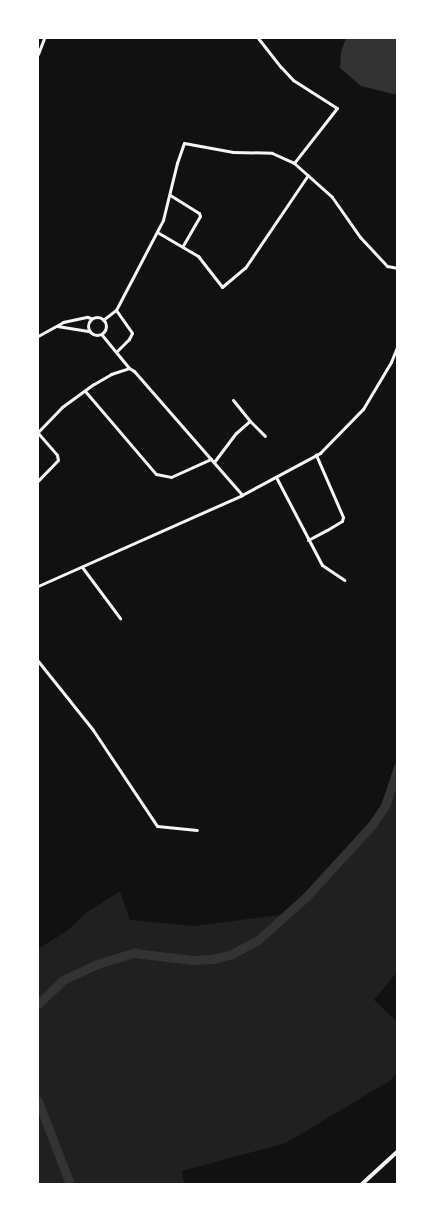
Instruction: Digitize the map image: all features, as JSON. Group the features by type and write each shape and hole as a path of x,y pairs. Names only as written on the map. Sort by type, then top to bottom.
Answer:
{"street":[{"path":"38,54 44,38"},
{"path":"258,38 280,67 293,80 337,108 294,163"},
{"path":"38,336 74,319 87,317 103,320 116,310 167,212 177,163 184,142 233,152 272,152 294,163 332,197 360,237 388,266 398,268"},
{"path":"157,232 198,256 222,287 245,268 308,175"},
{"path":"170,195 199,213 200,216 183,246"},
{"path":"116,310 132,333 129,339 116,352"},
{"path":"90,331 87,326 91,318"},
{"path":"102,335 107,328 103,320"},
{"path":"57,326 90,331 102,335 242,495"},
{"path":"38,586 242,495 316,455 363,409 392,362 398,345"},
{"path":"38,481 58,460 57,455 38,432 62,407 84,391 111,374 129,368"},
{"path":"84,391 156,474 171,477 212,460 236,433 250,421"},
{"path":"233,400 265,436"},
{"path":"308,540 327,530 343,517 316,455"},
{"path":"276,477 322,565 344,580"},
{"path":"82,567 120,618"},
{"path":"38,661 93,730 157,826 197,830"},
{"path":"362,1184 398,1151"}],"shaded area":[{"path":"346,38 397,38 397,95 361,86 340,68 341,52"},
{"path":"397,781 397,972 374,1000 397,1022 397,1072 391,1080 286,1143 182,1171 184,1184 38,1184 38,949 67,931 86,913 120,891 130,920 194,926 280,915 301,907 383,817"}],"waterway":[{"path":"38,1004 63,980 97,964 134,953 193,960 212,959 230,955 258,940 306,897 372,825 385,806 398,767"},
{"path":"38,1101 70,1184"}]}
